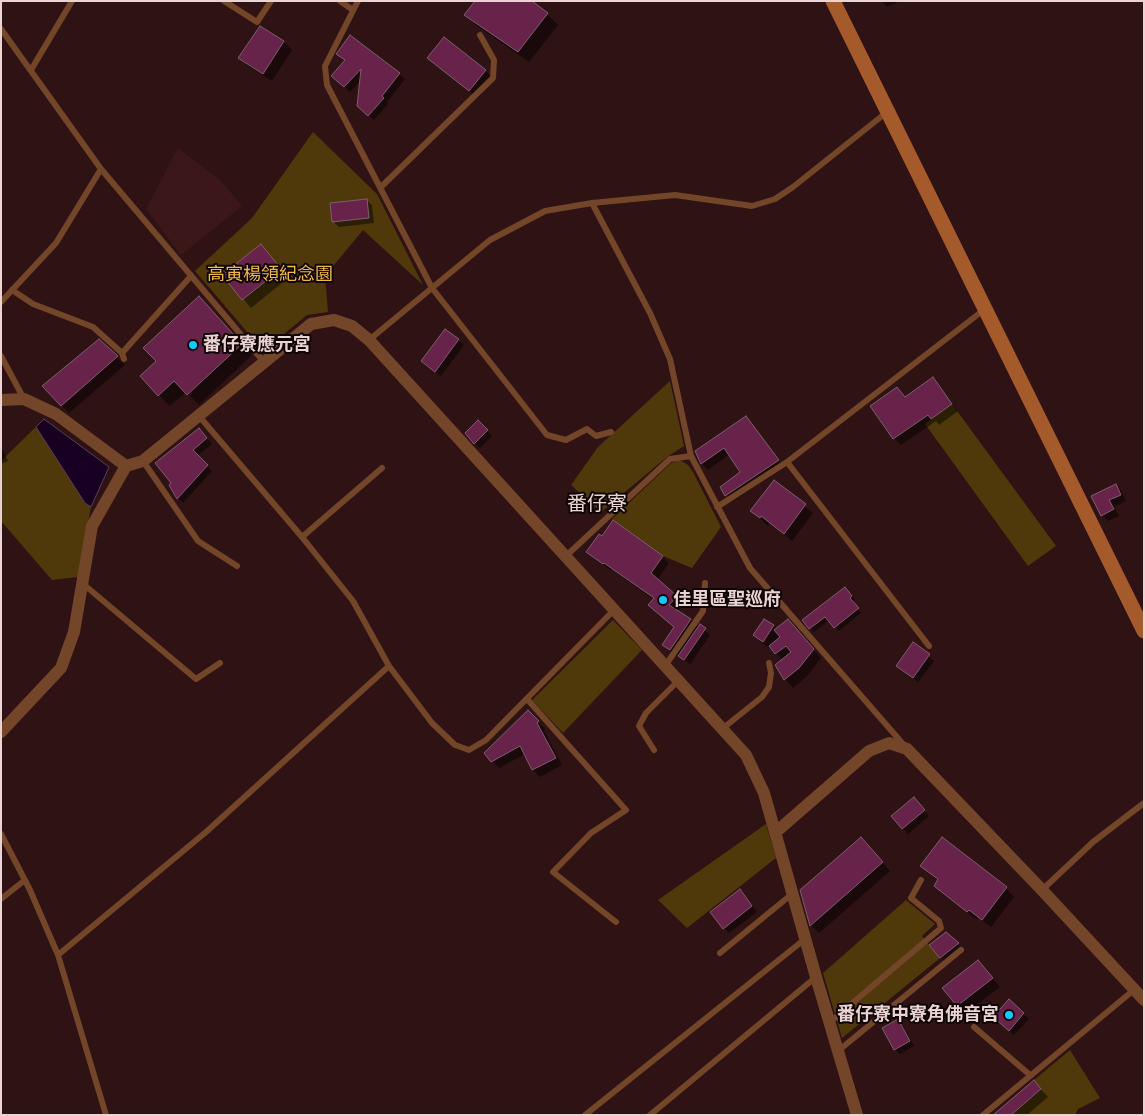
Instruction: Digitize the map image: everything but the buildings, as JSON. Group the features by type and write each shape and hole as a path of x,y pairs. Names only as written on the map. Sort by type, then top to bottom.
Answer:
{"street":[{"path":"833,1 1144,631"},
{"path":"1,732 61,668 74,632 92,526 126,466 143,461 311,324 334,320 352,326 369,340 746,755 764,793 857,1115"},
{"path":"1,400 24,399 56,414 126,466"},
{"path":"776,832 869,751 889,743 907,749 1144,1000"}],"lane":[{"path":"31,70 72,1"},
{"path":"224,1 258,22 271,1"},
{"path":"340,1 353,10"},
{"path":"358,1 324,66 327,85 432,288 547,435 566,440 587,429 596,436 611,432"},
{"path":"1,29 101,169 264,362"},
{"path":"381,187 493,78 494,60 480,35"},
{"path":"369,340 490,240 545,211 592,203 675,195 752,206 775,199 793,188 888,111"},
{"path":"1,302 56,243 101,169"},
{"path":"592,203 650,313 670,358 691,456 750,568 907,749"},
{"path":"12,290 33,304 93,327 123,356 191,276"},
{"path":"718,507 787,462 984,309"},
{"path":"1,356 24,399"},
{"path":"199,416 302,537 353,601 389,666 432,724 455,745 469,750 486,740 614,610"},
{"path":"566,556 670,459 691,456"},
{"path":"143,461 198,541 237,566"},
{"path":"787,462 929,646"},
{"path":"302,537 382,468"},
{"path":"82,583 196,679 220,663"},
{"path":"665,666 703,611 705,583"},
{"path":"722,729 762,697 769,687 771,673 769,663"},
{"path":"58,955 206,832 389,666"},
{"path":"654,750 639,726 646,714 678,681"},
{"path":"526,699 626,810 590,833 553,872 616,922"},
{"path":"1042,890 1093,842 1144,803"},
{"path":"1,834 25,880 58,955 106,1115"},
{"path":"1,899 25,880"},
{"path":"829,1023 941,928 939,921 912,898 921,880"},
{"path":"720,953 792,894"},
{"path":"585,1115 805,939"},
{"path":"838,1051 961,950"},
{"path":"650,1115 816,977"},
{"path":"983,1115 1135,989"},
{"path":"974,1027 1030,1075"}],"shaded area":[{"path":"178,148 220,180 242,206 181,255 146,209"},
{"path":"44,419 109,467 91,507 85,503 36,427"}],"green space":[{"name":"高寅楊領紀念園","path":"313,132 377,194 423,285 363,230 325,276 328,312 307,315 272,344 254,340 195,271 252,218"},
{"path":"670,381 684,446 667,457 601,512 571,485 598,447"},
{"path":"952,404 1056,546 1028,566 925,424"},
{"path":"44,419 109,467 91,507 78,577 52,580 1,521 1,461"},
{"path":"680,460 688,465 693,472 721,527 692,568 663,556 612,519 671,463"},
{"path":"613,620 642,650 563,733 532,700"},
{"path":"766,824 776,858 687,928 658,900"},
{"path":"906,900 935,924 922,936 940,958 842,1038 823,973"},
{"path":"1070,1050 1100,1098 1078,1109 1075,1115 1011,1115 1041,1090 1034,1080"}],"place":[{"name":"番仔寮應元宮","path":"193,345"},
{"name":"佳里區聖巡府","path":"663,600"},
{"name":"番仔寮中寮角佛音宮","path":"1009,1015"}],"district":[{"name":"番仔寮","path":"597,504"}]}
